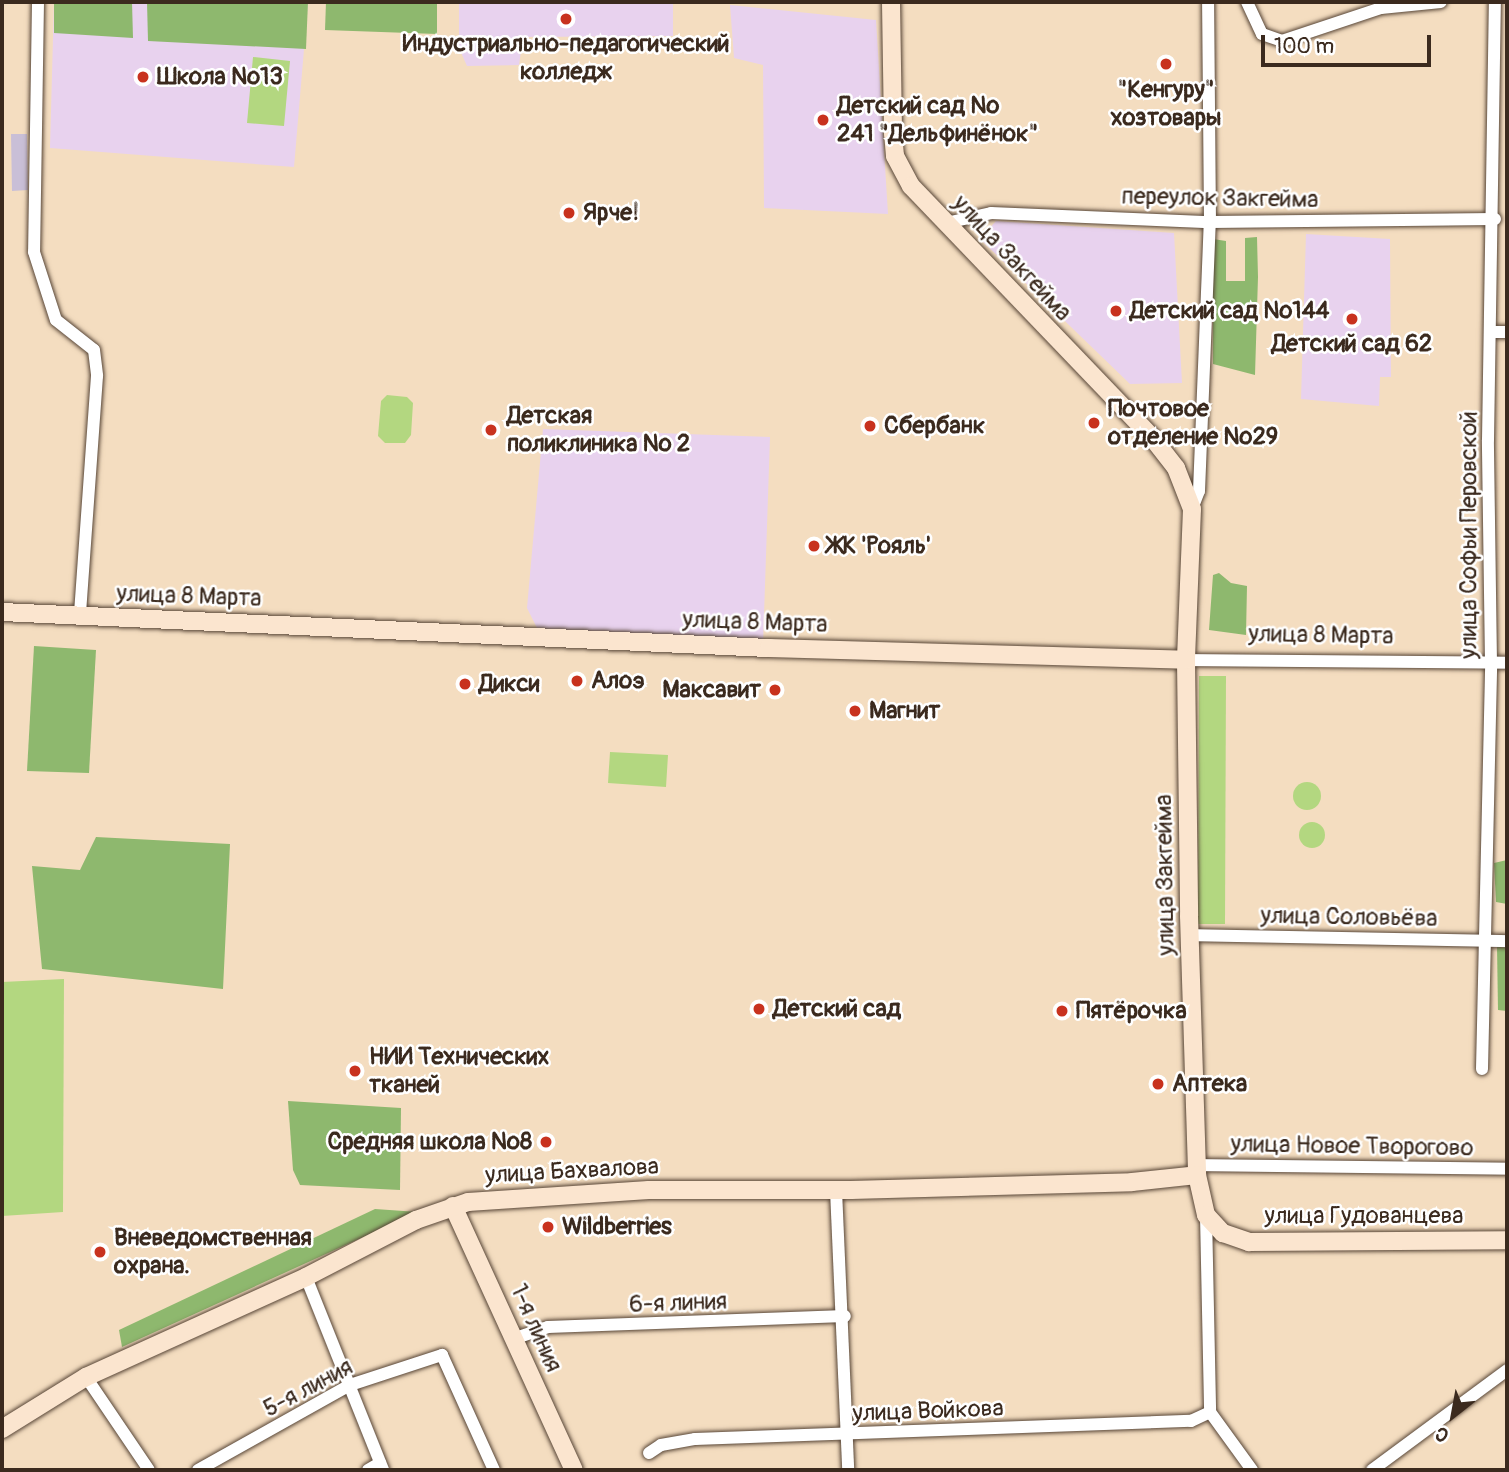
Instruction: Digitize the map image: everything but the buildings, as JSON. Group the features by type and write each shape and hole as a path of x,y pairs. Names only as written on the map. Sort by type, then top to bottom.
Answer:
{"street":[{"path":"38,2 34,252 56,320 94,350 97,376 80,616"},
{"name":"улица Закгейма","path":"891,2 895,156 911,186 1151,436 1176,468 1192,509"},
{"name":"улица Закгейма","path":"1206,1215 1197,1170 1186,660 1192,509 1199,491 1210,222 1208,2"},
{"path":"1247,2 1262,34 1282,41 1381,8 1441,2"},
{"name":"улица Софьи Перовской","path":"1482,1069 1491,664 1495,2"},
{"name":"переулок Закгейма","path":"946,223 991,213 1210,222 1495,219"},
{"path":"1492,332 1507,332"},
{"name":"улица 8 Марта","path":"2,612 800,649 1186,660 1507,663"},
{"name":"улица Соловьёва","path":"1190,936 1507,941"},
{"name":"улица Новое Творогово","path":"1197,1170 1507,1169"},
{"name":"улица Бахвалова","path":"2,1429 86,1377 306,1277 453,1206 649,1189 836,1190 1132,1182 1197,1170"},
{"path":"836,1190 845,1316 848,1470"},
{"name":"1-я линия","path":"453,1206 574,1470"},
{"path":"1206,1215 1210,1412 1252,1470"},
{"name":"улица Гудованцева","path":"1206,1215 1223,1233 1249,1242 1507,1240"},
{"path":"306,1277 381,1467 368,1470"},
{"name":"6-я линия","path":"513,1339 548,1327 845,1316"},
{"name":"5-я линия","path":"198,1470 350,1385 442,1355 494,1470"},
{"path":"1372,1470 1507,1370"},
{"path":"86,1377 149,1470"},
{"name":"улица Войкова","path":"649,1453 661,1445 695,1439 1192,1422 1210,1412"}],"shaded area":[{"path":"54,2 308,2 294,167 50,148"},
{"name":"Индустриально-педагогический колледж","path":"459,2 673,2 673,36 523,37 519,65 467,66 459,48"},
{"name":"Детский сад № 241 \"Дельфинёнок\"","path":"730,5 876,20 888,214 764,208 763,65 734,58"},
{"path":"11,134 27,134 28,190 12,191"},
{"name":"Детский сад №144","path":"996,221 1174,233 1182,383 1130,384 980,239"},
{"path":"1306,234 1390,239 1391,377 1380,377 1379,406 1301,399"},
{"path":"543,429 770,437 763,644 540,634 527,608"}],"green space":[{"path":"54,2 132,2 133,38 54,33"},
{"path":"147,2 308,2 306,49 148,41"},
{"path":"326,2 437,2 437,34 325,30"},
{"path":"253,57 290,61 284,126 247,123"},
{"path":"1257,237 1255,375 1213,364 1213,239 1226,241 1226,281 1245,281 1245,238"},
{"path":"387,395 407,397 413,403 411,435 405,443 385,443 378,436 381,401"},
{"path":"1219,573 1231,583 1247,586 1246,635 1209,630 1213,575"},
{"path":"34,646 96,650 89,773 27,771"},
{"path":"1199,676 1226,676 1225,924 1198,924"},
{"path":"610,752 668,755 666,787 608,783"},
{"path":"1307,782 1317,786 1321,796 1317,806 1307,810 1297,806 1293,796 1297,786"},
{"path":"1312,822 1321,826 1325,835 1321,844 1312,848 1303,844 1299,835 1303,826"},
{"path":"96,837 230,844 223,989 42,969 32,866 80,870"},
{"path":"1507,860 1507,904 1496,902 1494,863"},
{"path":"1497,947 1507,947 1507,1011 1498,1010"},
{"path":"64,979 63,1212 2,1216 2,982"},
{"path":"288,1101 401,1108 400,1190 300,1185 293,1170"},
{"path":"375,1209 418,1212 122,1347 119,1330"}],"place":[{"name":"Индустриально-педагогический колледж","path":"566,19"},
{"name":"\"Кенгуру\" хозтовары","path":"1166,64"},
{"name":"Школа №13","path":"143,77"},
{"name":"Детский сад № 241 \"Дельфинёнок\"","path":"823,120"},
{"name":"Ярче!","path":"569,213"},
{"name":"Детский сад №144","path":"1116,311"},
{"name":"Детский сад 62","path":"1352,319"},
{"name":"Почтовое отделение №29","path":"1094,423"},
{"name":"Сбербанк","path":"870,426"},
{"name":"Детская поликлиника № 2","path":"491,430"},
{"name":"ЖК 'Рояль'","path":"814,546"},
{"name":"Алоэ","path":"577,681"},
{"name":"Дикси","path":"465,684"},
{"name":"Максавит","path":"775,690"},
{"name":"Магнит","path":"855,711"},
{"name":"Детский сад","path":"759,1009"},
{"name":"Пятёрочка","path":"1062,1011"},
{"name":"НИИ Технических тканей","path":"355,1071"},
{"name":"Аптека","path":"1158,1084"},
{"name":"Средняя школа №8","path":"546,1142"},
{"name":"Wildberries","path":"548,1227"},
{"name":"Вневедомственная охрана.","path":"100,1252"}]}
